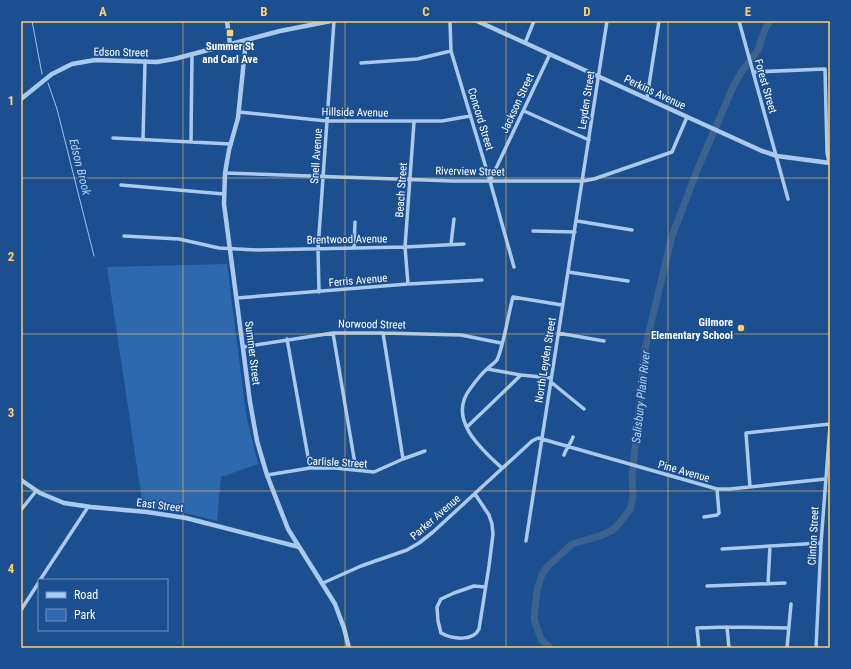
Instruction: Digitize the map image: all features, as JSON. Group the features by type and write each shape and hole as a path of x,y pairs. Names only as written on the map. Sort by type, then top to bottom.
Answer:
{"street":[{"path":"227,21 230,44 333,21"},
{"path":"302,21 303,27"},
{"name":"Snell Avenue","path":"319,292 318,249 333,21"},
{"name":"Concord Street","path":"450,21 452,51 514,267"},
{"name":"Perkins Avenue","path":"477,21 762,151 777,156 830,163"},
{"path":"525,43 534,21"},
{"name":"Leyden Street","path":"583,181 607,21"},
{"path":"647,98 659,21"},
{"name":"Forest Street","path":"739,21 788,200"},
{"name":"Summer Street","path":"246,40 239,112 225,173 224,204 254,426 267,475 286,525 323,583 340,615 350,648"},
{"name":"Edson Street","path":"21,99 52,74 72,64 95,60 157,62 230,44"},
{"path":"360,63 416,59 452,51"},
{"path":"191,141 192,54"},
{"name":"Jackson Street","path":"490,181 550,54"},
{"path":"144,139 145,61"},
{"path":"753,72 825,69 827,152 830,163"},
{"path":"524,111 589,140"},
{"name":"Hillside Avenue","path":"239,112 327,121 442,122 470,116"},
{"name":"Riverview Street","path":"225,173 490,181 583,181 672,152 687,117"},
{"name":"Beach Street","path":"408,284 406,247 414,122"},
{"path":"113,138 231,144"},
{"name":"North Leyden Street","path":"526,541 562,305 583,181"},
{"path":"121,186 224,194"},
{"path":"451,244 454,219"},
{"path":"577,221 632,230"},
{"path":"354,248 355,222"},
{"path":"533,231 575,232"},
{"name":"Brentwood Avenue","path":"124,236 179,239 230,249 266,250 406,247 464,244"},
{"path":"568,272 628,281"},
{"name":"Ferris Avenue","path":"237,298 408,284 482,280"},
{"path":"502,468 470,433 462,414 463,401 470,389 496,361 513,297 562,305"},
{"path":"333,333 356,470"},
{"name":"Norwood Street","path":"243,347 333,333 461,335 501,343"},
{"path":"383,333 403,459"},
{"path":"558,333 604,341"},
{"path":"287,339 310,468"},
{"path":"487,369 551,380 584,409"},
{"path":"467,427 521,375"},
{"path":"750,487 746,433 830,425"},
{"name":"Clinton Street","path":"816,648 825,479 830,425"},
{"path":"564,456 566,448 570,444 573,437"},
{"name":"Parker Avenue","path":"323,583 354,569 416,546 430,535 532,441 538,438 542,439"},
{"name":"Pine Avenue","path":"542,439 717,489 825,479"},
{"name":"Carlisle Street","path":"267,475 310,468 374,472 426,450"},
{"name":"East Street","path":"21,480 36,491 54,500 88,507 147,512 186,518 299,547"},
{"path":"825,488 830,488"},
{"path":"704,517 717,515 719,513 717,489"},
{"path":"21,510 36,491"},
{"path":"474,494 489,515 493,529 492,547 479,627 474,635 468,638 454,637 443,634 439,628 437,608 441,599 474,586 485,586"},
{"path":"41,579 88,507"},
{"path":"722,549 821,543"},
{"path":"768,584 770,546"},
{"path":"707,586 785,583"},
{"path":"21,610 38,584"},
{"path":"787,648 791,604"},
{"path":"727,627 729,648"},
{"path":"699,648 697,628 789,628"}],"green space":[{"path":"227,264 246,414 258,464 221,477 217,521 171,509 143,507 107,267"}],"waterway":[{"name":"Edson Brook","path":"32,21 42,74"},
{"name":"Salisbury Plain River","path":"550,648 541,639 534,619 537,591 542,574 547,567 572,544 600,536 613,530 630,509 633,496 632,478 645,349 672,236 698,168 734,85 742,71 758,50 765,29 770,21"},
{"name":"Edson Brook","path":"48,83 57,109 94,256"}],"place":[{"name":"Summer St and Carl Ave","path":"230,33"},
{"name":"Gilmore Elementary School","path":"741,328"}]}
